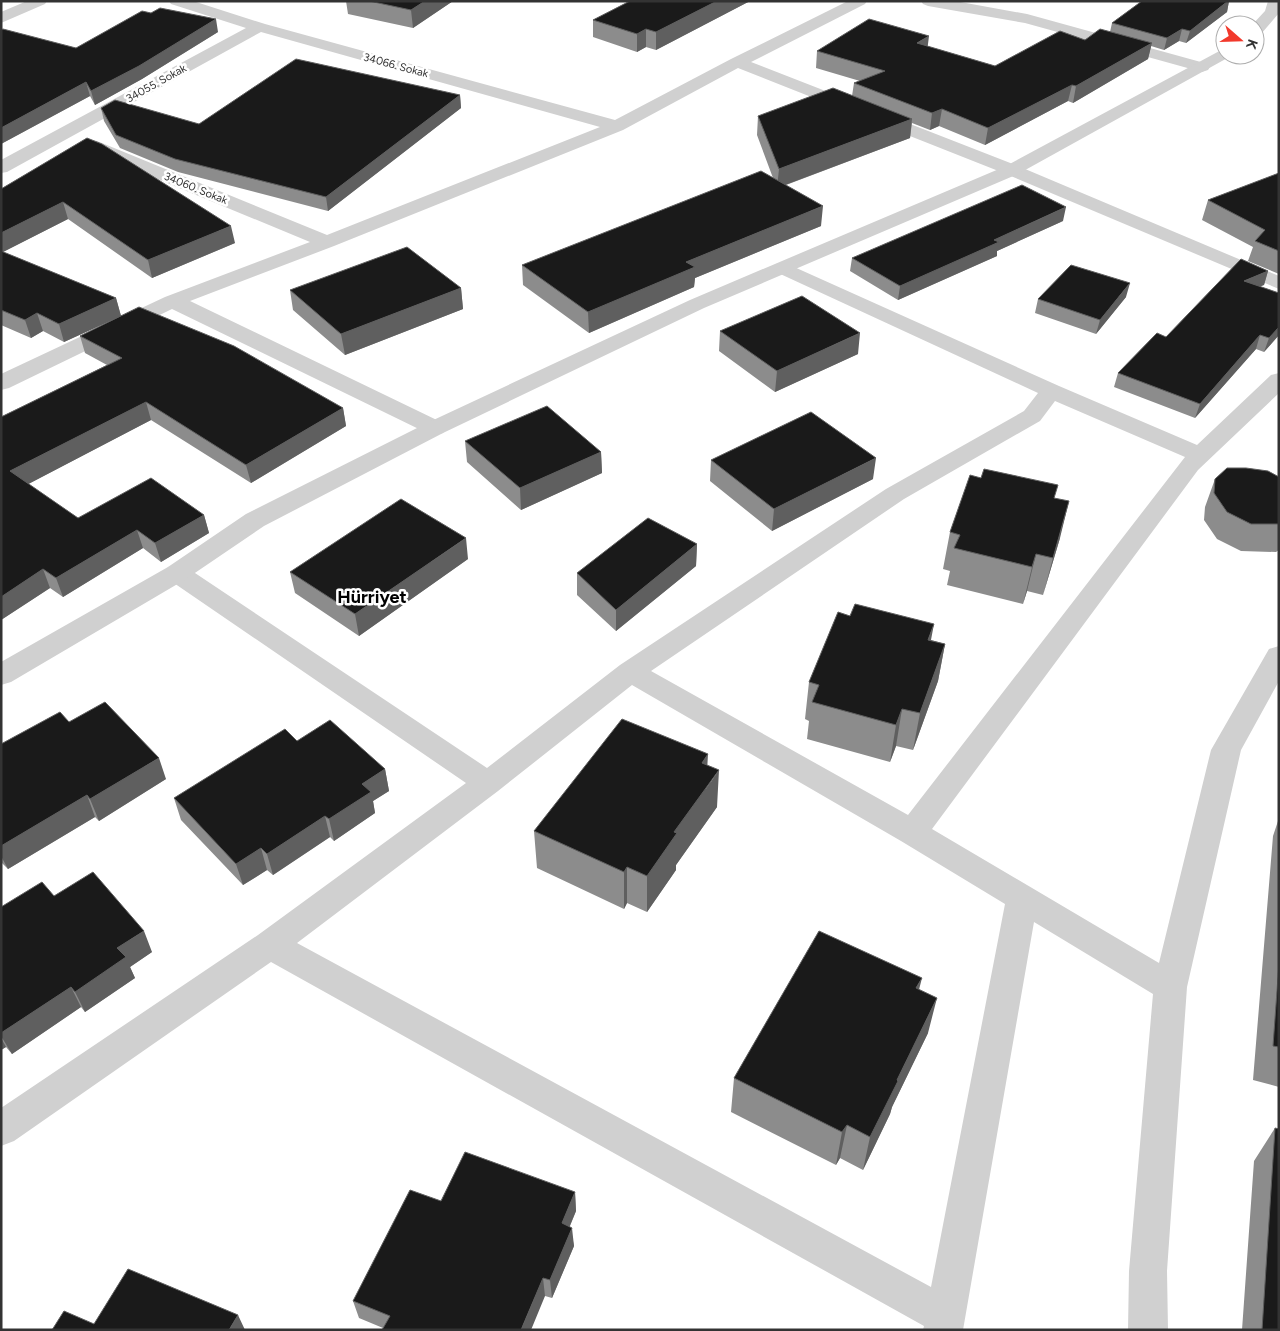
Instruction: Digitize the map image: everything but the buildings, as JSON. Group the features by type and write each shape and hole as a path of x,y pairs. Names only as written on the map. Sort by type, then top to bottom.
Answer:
{"street":[{"path":"1,18 40,1"},
{"name":"34066. Sokak","path":"176,1 259,27 617,126"},
{"path":"1,383 172,301 327,242 617,126 737,62 860,1"},
{"path":"928,1 1031,13 1202,67"},
{"path":"1265,21 1276,9"},
{"name":"34055. Sokak","path":"1,168 259,27"},
{"path":"1,675 177,573 255,520 434,428 697,304 1012,170 1215,59"},
{"path":"737,62 1012,170 1279,283"},
{"name":"34060. Sokak","path":"64,134 327,242"},
{"path":"783,268 1051,391 1201,455"},
{"path":"172,301 434,428"},
{"path":"912,832 1190,466 1279,380"},
{"path":"1,1128 270,945 488,783 630,672 895,494 1032,416 1051,391"},
{"path":"177,573 488,783"},
{"path":"1148,1330 1148,1270 1170,987 1226,750 1279,656"},
{"path":"630,672 912,832 1022,900 1170,987"},
{"path":"270,945 944,1323 1022,900"}],"district":[{"name":"Hürriyet","path":"372,597"}]}
